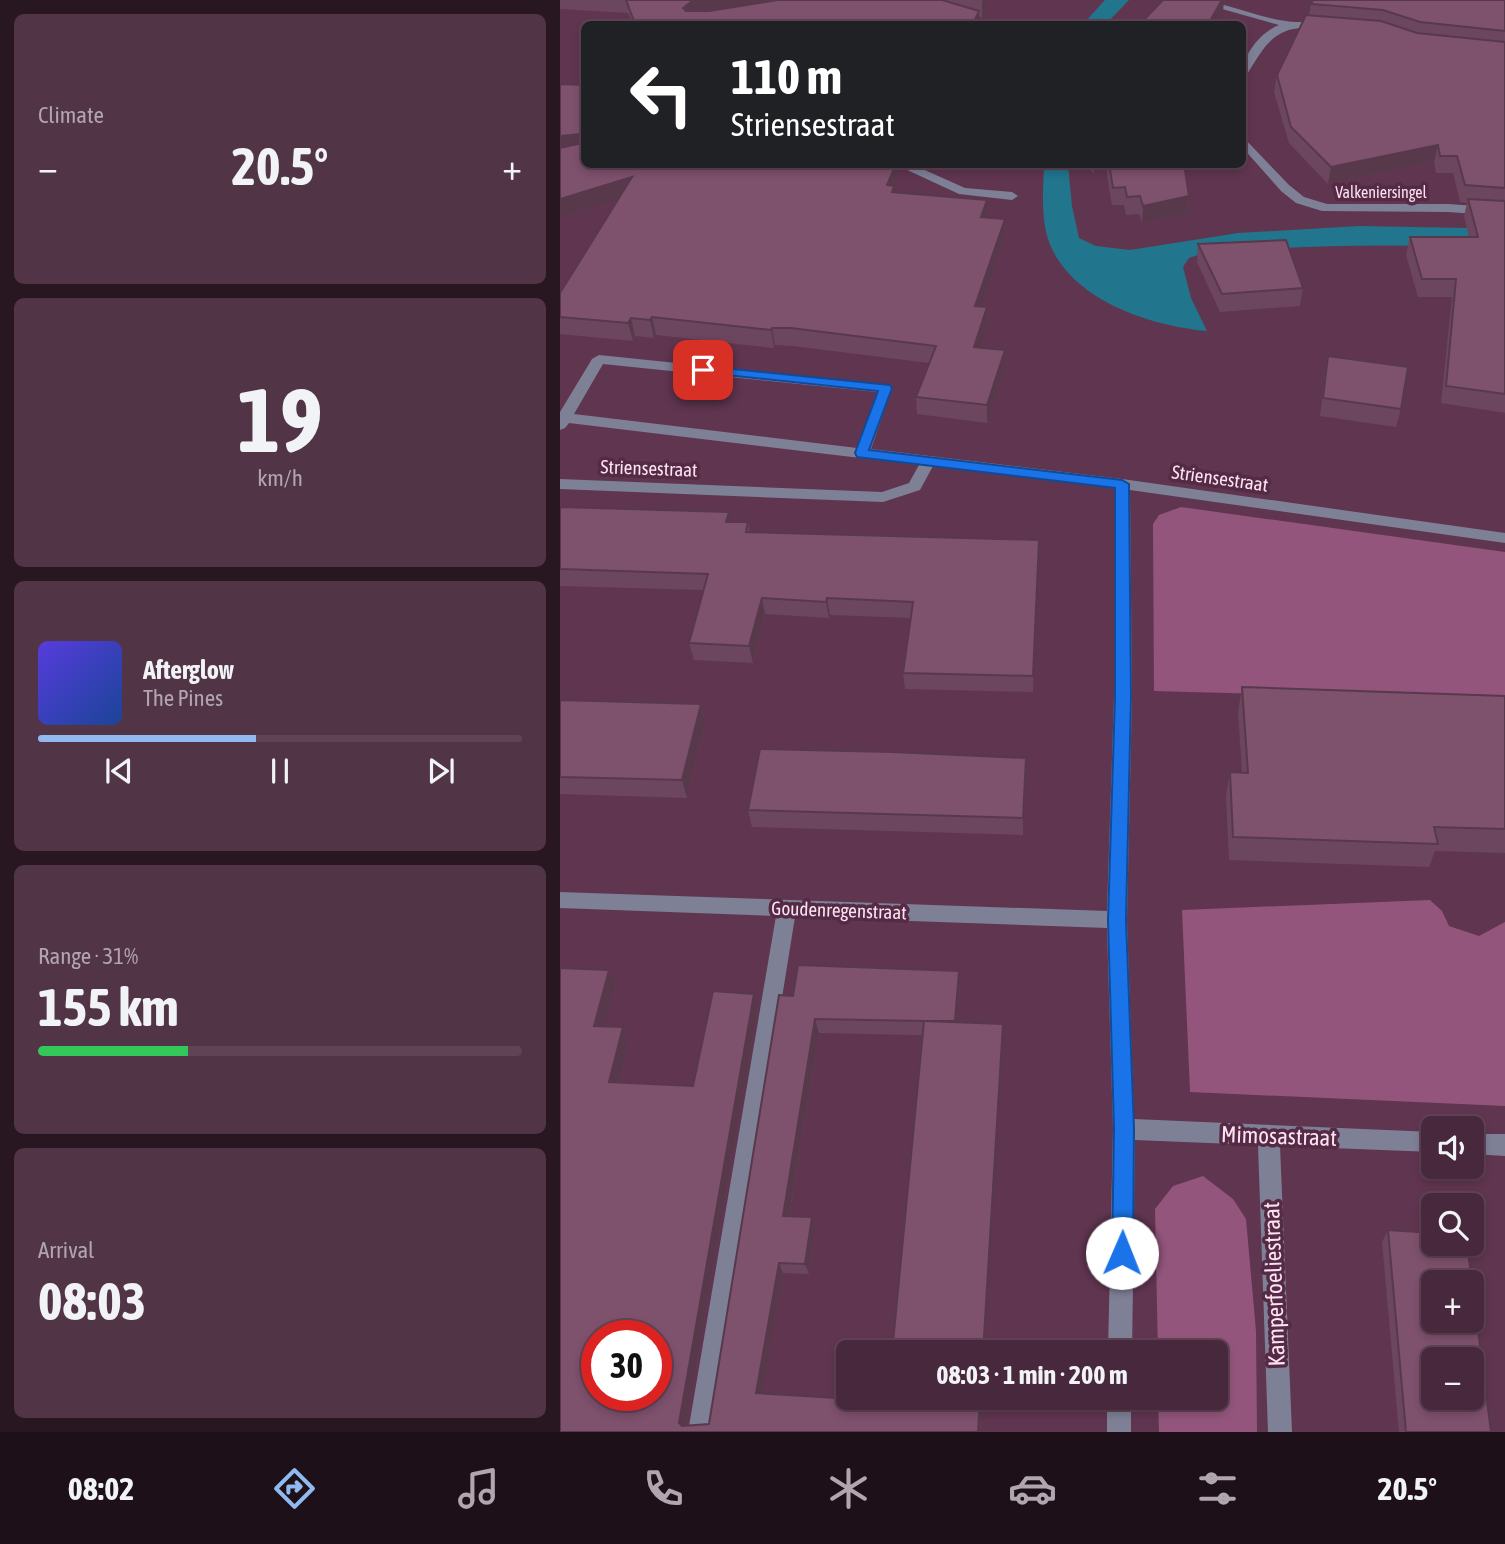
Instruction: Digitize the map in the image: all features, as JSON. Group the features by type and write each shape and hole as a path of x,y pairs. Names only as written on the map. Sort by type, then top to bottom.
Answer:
{"street":[{"path":"1195,0 1288,24 1330,26"},
{"path":"1246,68 1272,30 1288,24"},
{"name":"Valkeniersingel","path":"1246,144 1285,188 1300,200 1326,208 1448,208 1505,212"},
{"path":"868,171 894,168"},
{"path":"915,168 963,191 1012,196"},
{"name":"Striensestraat","path":"862,453 886,388 599,359 561,420 1122,484 1505,538"},
{"name":"Striensestraat","path":"560,484 883,497 915,486 929,460"},
{"path":"1120,1340 1124,1129 1117,920 1123,696 1122,484"},
{"name":"Goudenregenstraat","path":"560,900 1117,920"},
{"path":"700,1432 787,908"},
{"name":"Mimosastraat","path":"1124,1129 1421,1142"},
{"name":"Kamperfoeliestraat","path":"1269,1137 1280,1432"},
{"path":"1484,1144 1505,1145"},
{"path":"1119,1410 1119,1432"}],"shaded area":[{"path":"1181,507 1505,552 1505,701 1154,691 1153,524 1159,515"},
{"path":"1430,900 1442,911 1449,926 1479,936 1505,922 1505,1106 1190,1092 1182,910"},
{"path":"1203,1176 1233,1199 1246,1219 1256,1331 1257,1432 1159,1432 1158,1410 1228,1410 1228,1340 1158,1340 1155,1209 1173,1186"}],"water":[{"path":"1105,0 1129,0 1109,21 1086,21"},
{"path":"1044,168 1068,168 1079,238 1096,246 1130,250 1238,233 1359,226 1469,228 1505,249 1354,246 1204,253 1189,258 1183,267 1191,298 1207,331 1141,317 1098,297 1080,284 1064,268 1052,249 1043,208"}],"building":[{"path":"626,0 707,0 691,2 683,8 686,11 709,11 778,0 942,0 979,11 974,21 634,21"},
{"path":"1163,0 1222,0 1209,21 1143,21"},
{"path":"1313,0 1505,0 1505,31 1420,22 1383,10 1311,4"},
{"path":"1306,15 1381,21 1417,33 1505,42 1505,188 1465,185 1457,156 1440,156 1438,145 1331,167 1291,127 1277,75"},
{"path":"560,84 581,85 581,138 580,134 560,136"},
{"path":"581,143 581,168 894,168 887,185 894,186 892,192 987,200 981,217 1005,219 975,306 987,307 974,347 1005,350 987,405 916,397 936,346 791,328 771,330 652,317 650,320 631,318 628,323 560,317 560,293 632,177 560,199 560,148"},
{"path":"1110,168 1185,168 1189,196 1143,206 1140,196 1127,197 1125,187 1113,188"},
{"path":"1468,199 1505,201 1505,394 1446,386 1456,279 1422,279 1410,237 1478,237"},
{"path":"1286,240 1303,288 1222,294 1198,244"},
{"path":"1328,356 1408,367 1401,409 1323,398"},
{"path":"560,507 729,512 726,522 748,522 746,532 1039,540 1033,676 903,673 913,602 827,598 826,602 762,598 749,646 689,643 708,574 560,569"},
{"path":"1242,687 1505,696 1505,829 1434,827 1438,844 1233,837 1230,772 1248,773"},
{"path":"560,700 701,704 682,780 560,777"},
{"path":"760,749 1026,758 1023,818 748,810"},
{"path":"798,965 959,971 955,1021 925,1021 1003,1024 984,1340 893,1340 924,1021 815,1019 783,1216 812,1217 805,1264 779,1263 756,1393 836,1398 836,1410 979,1410 978,1432 560,1432 560,968 609,970 594,1026 623,1027 609,1082 693,1086 713,991 754,994 679,1423 682,1426 709,1424 779,995 793,996"},
{"path":"1388,1230 1421,1232 1421,1256 1469,1256 1470,1270 1421,1270 1421,1333 1478,1333 1480,1347 1421,1347 1421,1410 1484,1410 1484,1377 1491,1432 1406,1432"}],"route":[{"path":"703,370 886,388 862,453 1122,484 1123,696 1117,920 1124,1129 1122,1253"}]}
